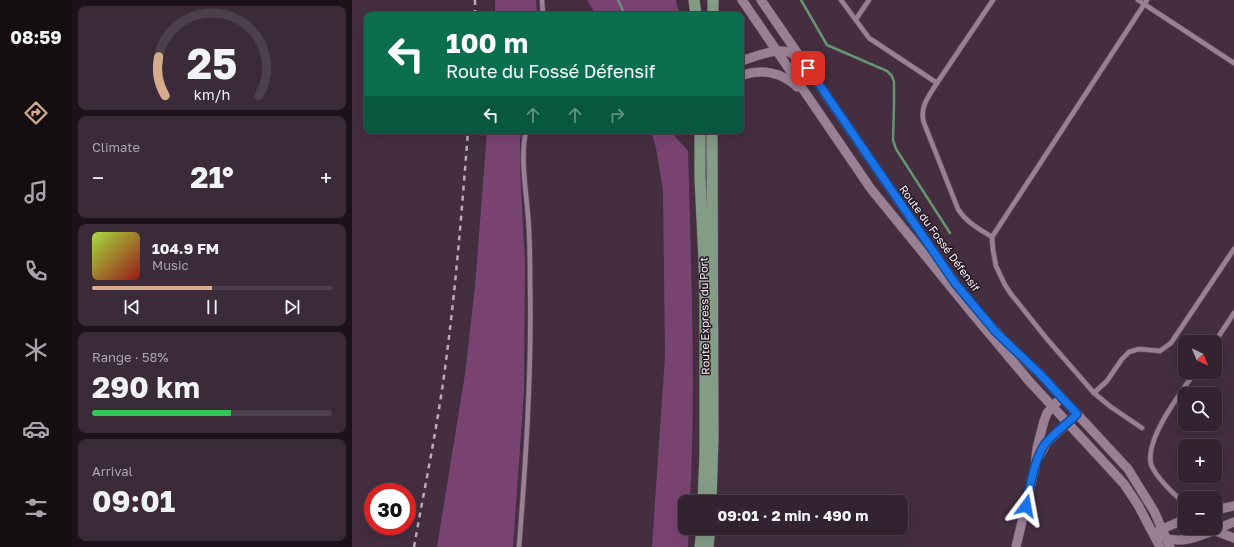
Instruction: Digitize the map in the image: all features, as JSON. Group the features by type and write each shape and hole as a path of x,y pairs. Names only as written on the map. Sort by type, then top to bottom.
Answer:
{"main road":[{"path":"694,0 696,12"},
{"path":"713,0 713,12"},
{"name":"Route Express du Port","path":"700,134 700,178 705,303 703,495"},
{"name":"Route Express du Port","path":"711,495 713,437 713,134"},
{"path":"700,547 701,535"},
{"path":"708,547 709,535"}],"street":[{"name":"Route du Fossé Défensif","path":"742,0 871,189 972,313 1030,381 1124,484 1138,505 1160,547"},
{"name":"Route du Fossé Défensif","path":"761,0 955,283 996,332 1039,373 1128,469 1151,505 1169,543"},
{"path":"744,60 777,51 785,51 791,53 808,68"},
{"path":"744,75 757,71 771,72 779,75 793,83 816,108"},
{"path":"1016,547 1044,421 1047,413 1062,398"},
{"path":"1035,467 1045,445 1077,414"},
{"path":"1222,509 1234,506"},
{"path":"1153,533 1178,522"},
{"path":"1222,525 1232,524"},
{"path":"1222,531 1234,538"},
{"path":"1153,533 1169,543 1195,538 1200,535"},
{"path":"1188,547 1195,538"}],"lane":[{"path":"542,0 543,12"},
{"path":"841,0 869,38 937,83"},
{"path":"856,19 868,0"},
{"path":"992,237 969,222 958,208 924,123 922,114 926,100 993,0"},
{"path":"1138,0 1146,2 1234,63"},
{"path":"1142,428 1111,407 1094,393 1047,339 1007,289 994,260 992,237 1146,2"},
{"path":"519,547 528,420 530,357 530,259 524,153 526,134"},
{"path":"1094,393 1107,382 1129,352 1139,349 1160,351 1171,343 1234,249"},
{"path":"1220,335 1234,313"},
{"path":"1178,497 1172,492 1154,471 1150,456 1156,434 1161,424 1190,379"}],"shaded area":[{"path":"495,0 536,0 537,12 495,12"},
{"path":"587,0 676,0 678,12 594,12"},
{"path":"487,134 521,134 520,169 525,263 524,391 513,547 437,547 465,374 475,287"},
{"path":"652,134 673,134 688,151 692,283 692,458 690,495 678,495 678,535 689,535 688,547 652,547 665,355 663,190 656,148"}],"waterway":[{"path":"618,0 624,12"},
{"path":"801,0 827,45 887,71 892,76 894,82 893,140 896,149 950,233"}],"railway":[{"path":"475,0 475,12"},
{"path":"414,547 443,385 450,332 468,134"}],"route":[{"path":"808,68 842,120 955,283 996,332 1039,373 1077,414 1047,442 1041,451 1035,467 1026,506"}]}
